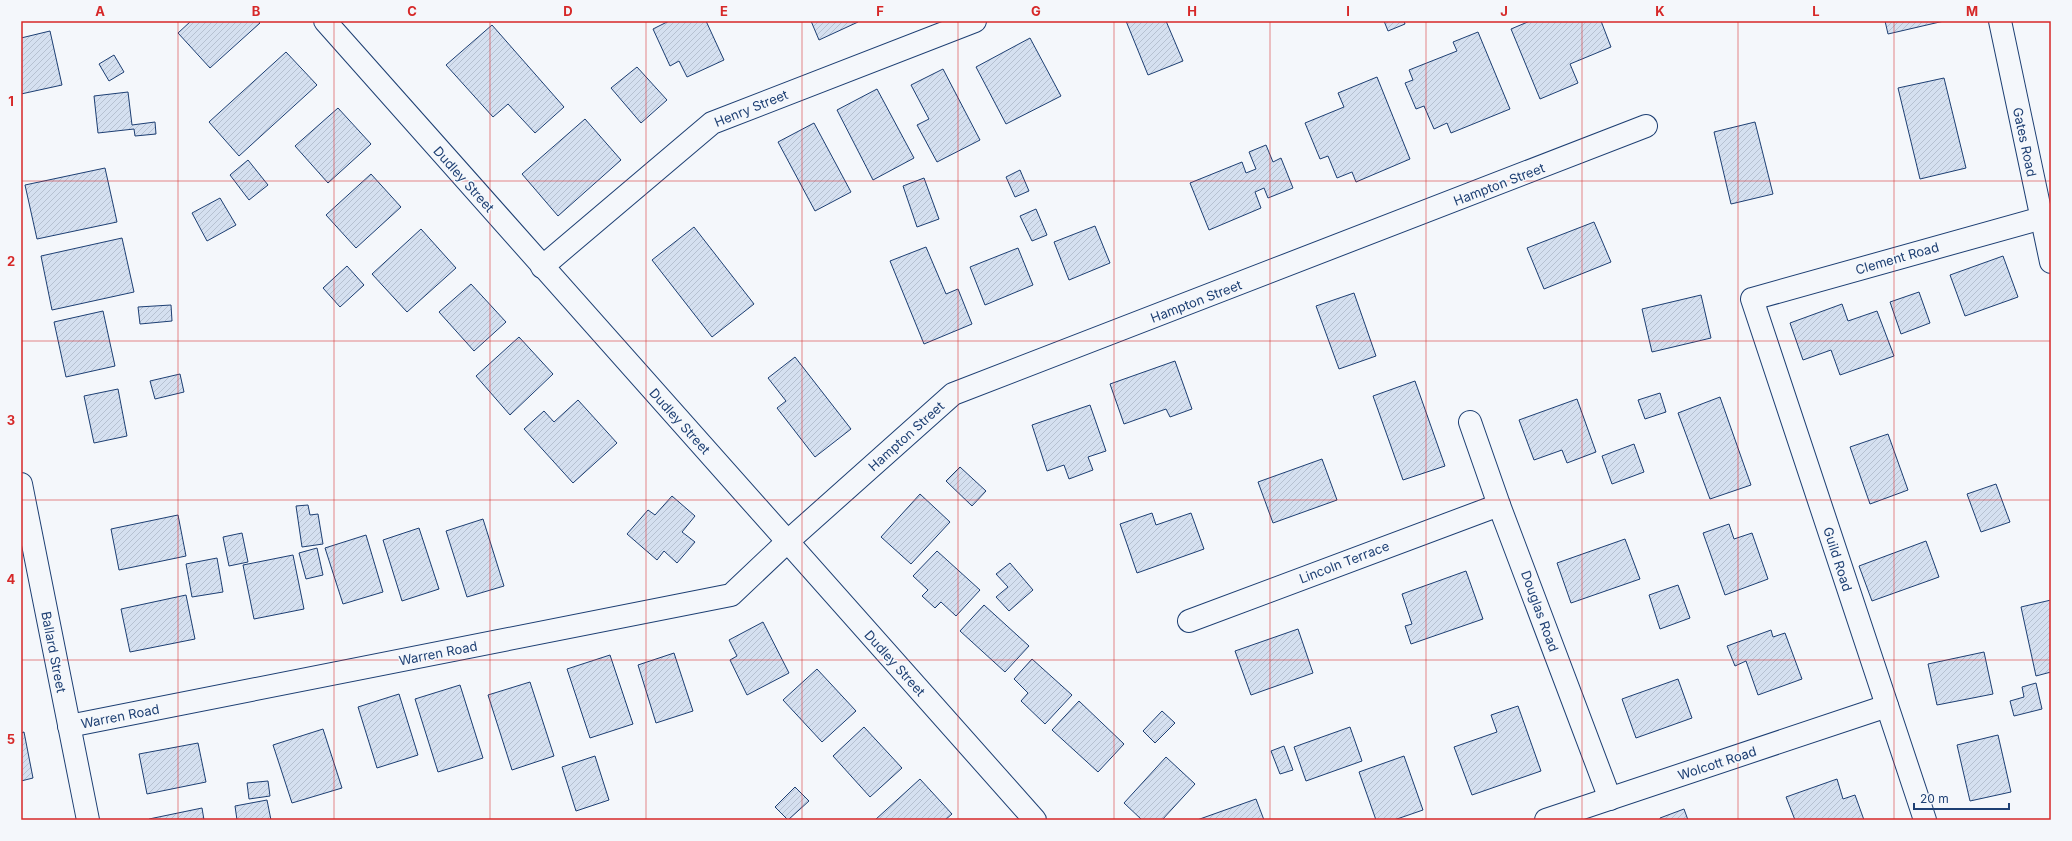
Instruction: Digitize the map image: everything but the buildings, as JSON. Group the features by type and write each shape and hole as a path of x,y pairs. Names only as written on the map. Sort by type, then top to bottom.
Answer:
{"street":[{"name":"Dudley Street","path":"325,21 1035,820"},
{"name":"Henry Street","path":"542,267 712,123 975,21"},
{"name":"Gates Road","path":"2000,21 2051,262"},
{"name":"Hampton Street","path":"787,542 953,394 1646,126"},
{"name":"Clement Road","path":"1752,299 2042,218"},
{"name":"Guild Road","path":"1752,299 1925,820"},
{"name":"Douglas Road","path":"1470,422 1499,505 1610,799"},
{"name":"Ballard Street","path":"21,484 88,820"},
{"name":"Lincoln Terrace","path":"1189,621 1499,505"},
{"name":"Warren Road","path":"69,726 730,594 787,542"},
{"name":"Wolcott Road","path":"1546,820 1887,706"}]}
